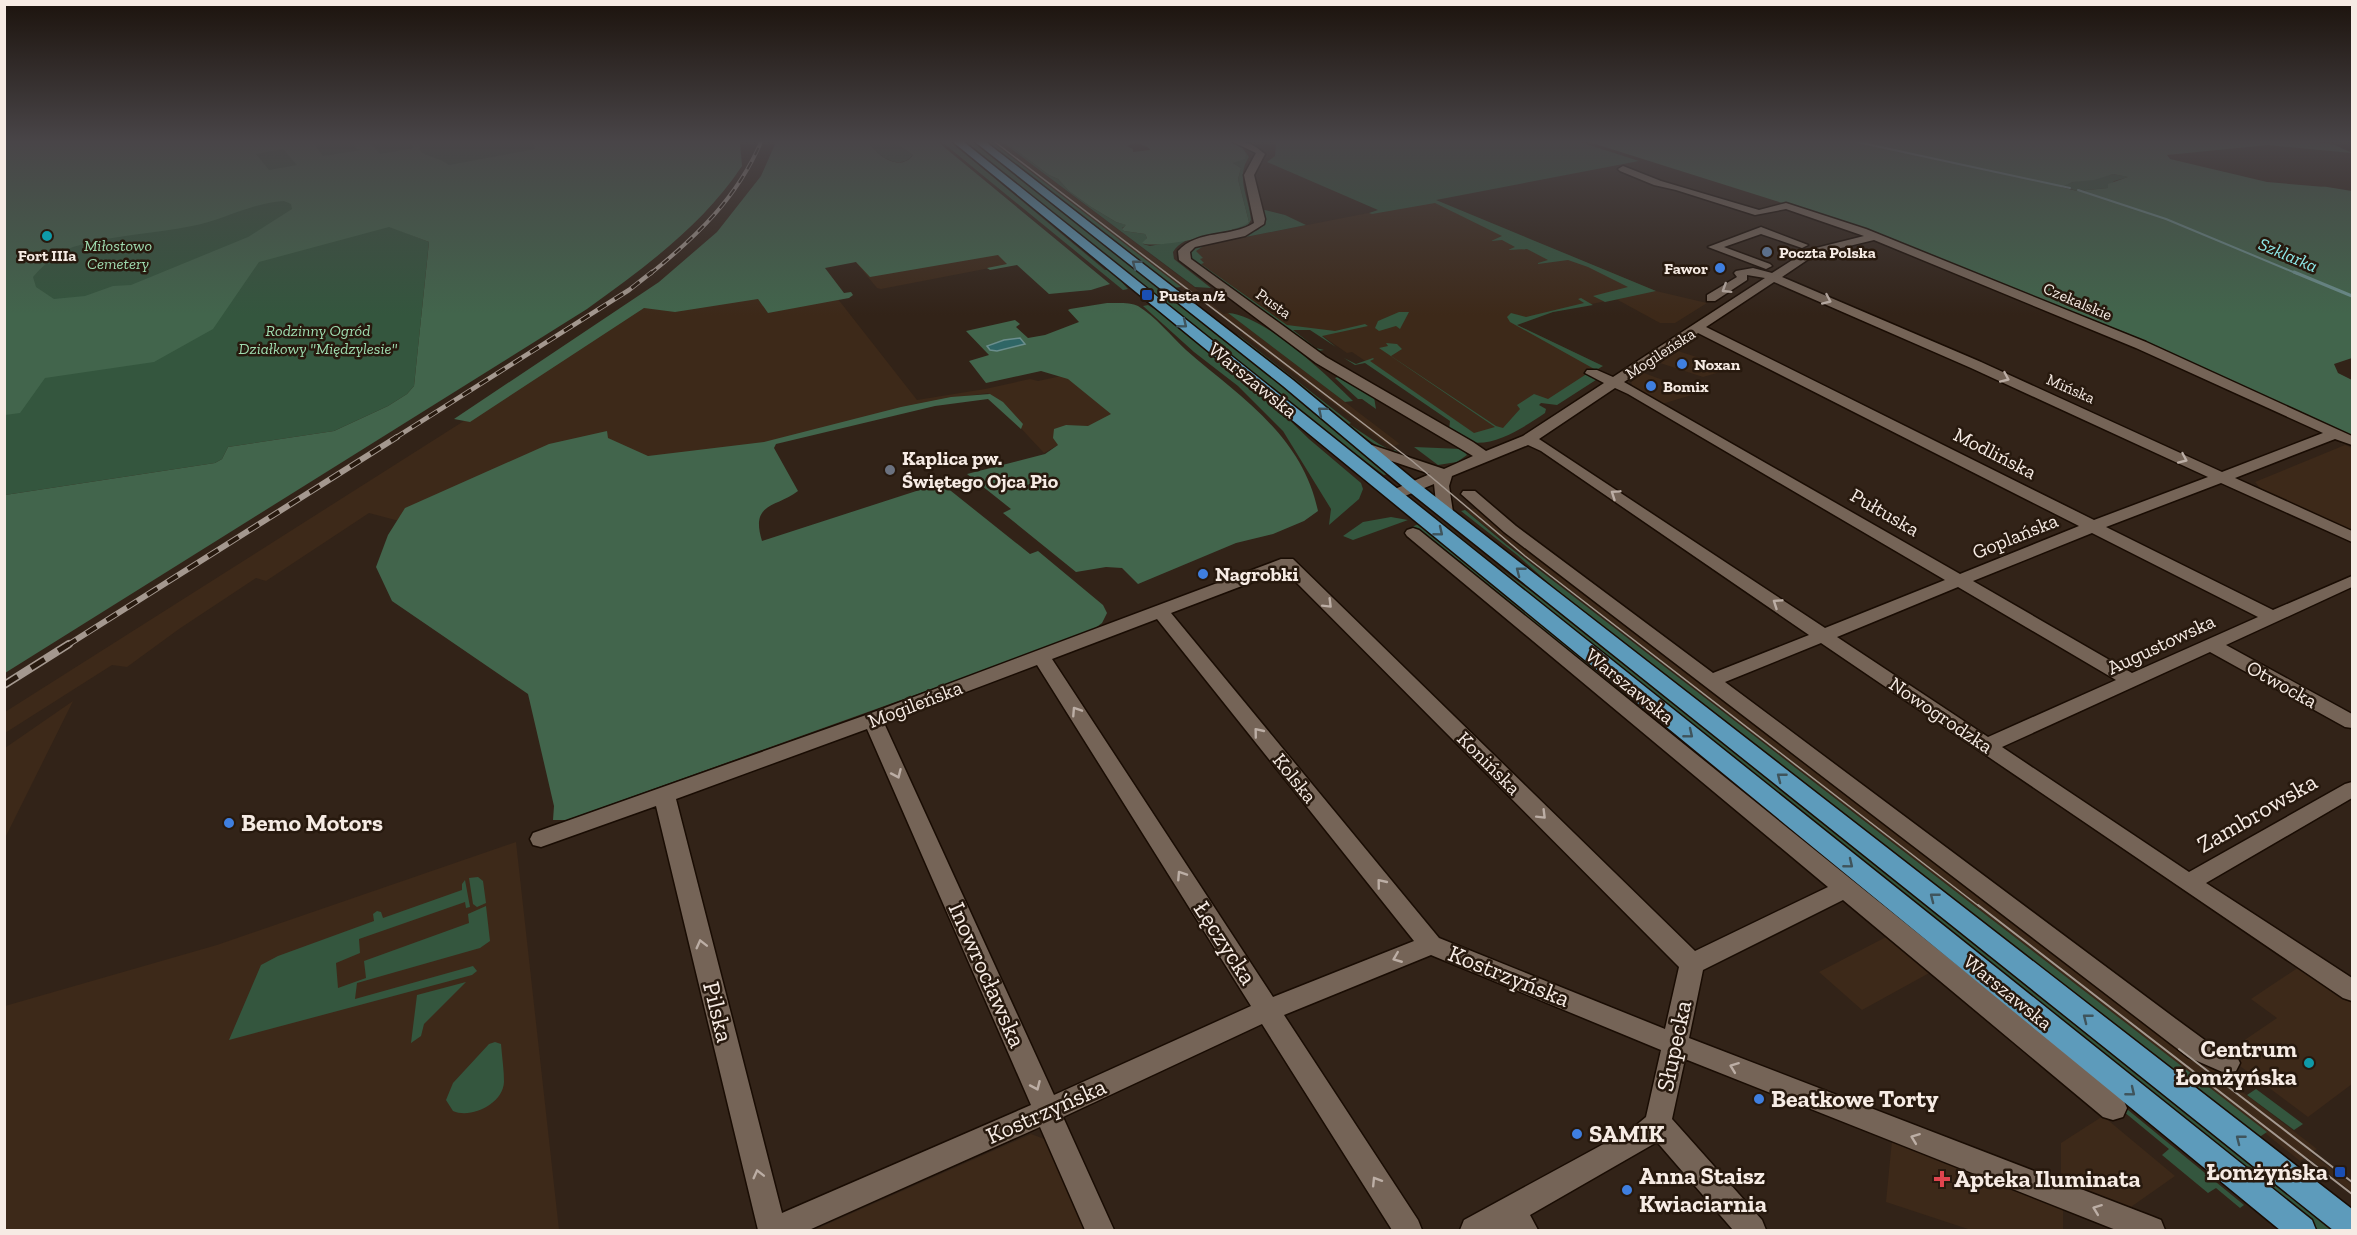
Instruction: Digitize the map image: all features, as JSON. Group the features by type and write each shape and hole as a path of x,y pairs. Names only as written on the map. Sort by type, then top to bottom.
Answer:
{"main road":[{"name":"Warszawska","path":"1029,200 2302,1230"},
{"name":"Warszawska","path":"1054,200 1288,382 1413,487 2352,1227"}],"street":[{"name":"Pusta","path":"1255,200 1260,219 1259,225 1244,232 1193,244 1184,251 1183,255 1190,264 1215,279 1321,360 1468,445 1485,458"},
{"name":"Czekalskie","path":"1717,200 1759,213 1786,206 1875,236 2141,345 2352,441"},
{"path":"1770,271 1714,247 1761,230 1802,245"},
{"name":"Mogileńska","path":"1394,495 1528,439 1698,328 1770,271 1817,249 1875,236"},
{"path":"1711,298 1743,278 1740,273 1770,271"},
{"name":"Mińska","path":"1770,271 2352,537"},
{"name":"Modlińska","path":"1698,328 2272,617"},
{"name":"Pułtuska","path":"1592,373 1615,382 2133,681"},
{"name":"Goplańska","path":"1711,681 2094,526 2335,434"},
{"name":"Nowogrodzka","path":"1528,439 1545,448 2188,883 2352,991"},
{"name":"Warszawska","path":"1367,448 1444,474"},
{"path":"1444,474 1441,491 1445,512"},
{"path":"1469,494 2167,1027 2197,1049 2227,1063"},
{"name":"Warszawska","path":"1413,533 2113,1108"},
{"name":"Mogileńska","path":"541,839 873,720 1287,563"},
{"name":"Konińska","path":"1287,563 1692,964"},
{"name":"Augustowska","path":"1987,746 2352,581"},
{"name":"Kolska","path":"1159,610 1431,945"},
{"name":"Otwocka","path":"2211,645 2352,722"},
{"name":"Łęczycka","path":"1041,656 1408,1230"},
{"name":"Inowrocławska","path":"873,720 1100,1230"},
{"name":"Zambrowska","path":"2188,883 2352,789"},
{"name":"Pilska","path":"664,794 772,1230"},
{"path":"1692,964 1846,888"},
{"name":"Kostrzyńska","path":"777,1230 1047,1111 1268,1010 1431,945 1675,1044 2151,1230"},
{"name":"Słupecka","path":"1658,1123 1692,964"},
{"path":"1474,1230 1516,1221 1643,1137 1658,1123 1752,1230"}],"shaded area":[{"path":"1067,200 1078,200 1199,291 1195,292 1224,314 1228,313 1400,444 1391,447 1381,440 1241,333 1244,332 1192,292 1188,293"},
{"path":"1435,200 1656,291 1707,303 1675,323 1660,323 1616,299 1553,312 1519,322 1517,325 1603,366 1548,402 1539,398 1499,436 1474,435 1352,352 1347,353 1314,330 1290,329 1199,263 1195,251 1204,245"},
{"path":"1003,252 1016,263 881,289 877,288 854,260"},
{"path":"823,280 917,400 1030,379 1038,381 1066,375 1112,414 1044,453 988,393 952,398 418,526 369,513 266,581 256,578 127,667 112,665 5,733 5,712 647,305"},
{"path":"1678,351 1709,361 1727,370 1703,377 1660,363"},
{"path":"1644,373 1695,394 1662,404 1632,385 1631,382"},
{"path":"2345,445 2352,448 2352,532 2261,489 2255,482"},
{"path":"1478,508 2317,1149 2311,1153 2352,1185 2352,1192 2307,1157 2300,1161 2266,1132 1466,511"},
{"path":"73,701 5,838 5,748"},
{"path":"516,842 559,1230 5,1230 5,1006 217,945"},
{"path":"1888,936 1931,972 1862,1010 1819,972"},
{"path":"2302,965 2352,999 2352,1084 2308,1117 2224,1054 2277,1018 2251,999"},
{"path":"2103,1116 2175,1176 2128,1209 2061,1183 2061,1143"},
{"path":"1031,1134 1047,1140 1086,1230 814,1230"},
{"path":"1892,1140 2063,1209 2063,1230 1971,1230 1886,1202"}],"green space":[{"path":"5,200 470,200 391,227 429,242 414,386 407,394 388,406 334,431 228,447 222,459 215,463 5,495"},
{"path":"5,200 716,200 691,227 651,261 587,309 5,673 5,495 215,463 222,459 228,447 334,431 388,406 407,394 414,386 429,242 389,227 259,262 213,329 154,362 45,378 20,413 5,415","holes":["284,201 291,204 292,209 248,237 131,285 113,286 85,296 54,299 36,287 33,277 37,272 73,247 102,240 192,226 272,202"]},
{"path":"742,200 1008,200 1110,284 1091,290 1049,294 1017,265 990,270 987,268 1007,264 998,255 870,277 856,262 825,268 844,293 851,292 853,295 849,298 768,313 758,299 675,312 644,308 470,422 454,419 659,282 717,232"},
{"path":"1012,200 1020,200 1105,270 1111,270 1128,289 1123,290"},
{"path":"1035,200 1049,200 1290,390 1389,474 1384,475 1284,400"},
{"path":"1059,200 1067,200 1181,287 1173,288"},
{"path":"1079,200 1116,222 1127,225 1122,228 1124,231 1145,234 1147,238 1143,244 1150,246 1194,238 1185,241 1173,252 1174,259 1211,288 1195,287"},
{"path":"1081,200 1243,200 1249,222 1230,230 1196,239 1150,245 1142,243 1147,238 1145,234 1124,231 1122,229 1126,225 1116,222"},
{"path":"1243,200 1247,200 1251,220 1248,225 1241,229 1228,231 1249,222"},
{"path":"1354,200 1438,200 1436,200 1656,291 1605,302 1593,296 1628,287 1588,267 1568,260 1538,264 1548,260 1527,249 1508,250 1515,247 1502,240 1491,241 1502,236 1435,203 1369,213 1378,210"},
{"path":"1771,200 2352,200 2352,358 2334,364 2338,373 2352,380 2352,438 1858,227"},
{"path":"1262,211 1285,215 1306,225 1205,245 1196,251 1203,258 1200,259 1204,263 1201,264 1287,325 1335,331 1365,324 1368,326 1322,336 1336,347 1310,330 1293,330 1316,348 1324,350 1318,351 1191,260 1188,252 1194,247 1258,230 1264,222"},
{"path":"1581,298 1593,305 1553,312 1517,325 1603,366 1596,370 1510,322 1507,317 1511,313 1526,317 1584,303 1578,299"},
{"path":"1107,303 1131,304 1145,310 1186,350 1266,420 1298,460 1310,484 1318,511 1304,521 1273,534 1236,543 1138,584 1122,568 1106,567 1076,572 1003,513 1011,509 967,474 1045,454 1058,445 1053,438 1054,429 1066,425 1088,426 1111,414 1068,379 1041,371 986,383 969,361 989,355 966,331 1015,320 1020,324 1016,327 1028,338 1045,335 1079,322 1068,310"},
{"path":"1148,305 1166,316 1273,404 1309,439 1361,483 1363,489 1359,499 1329,525 1331,509 1283,431 1238,386 1194,352 1143,306"},
{"path":"1399,312 1409,312 1400,329 1396,326 1379,331 1375,328 1378,321"},
{"path":"1228,313 1243,316 1277,335 1312,362 1353,401 1345,402"},
{"path":"1237,334 1351,423 1349,424 1379,444 1403,456 1369,441 1266,360"},
{"path":"1386,343 1397,344 1402,349 1391,356 1496,426 1503,428 1520,409 1517,405 1534,394 1548,399 1585,375 1589,374 1599,378 1557,405 1541,403 1539,405 1546,409 1545,413 1510,434 1480,443 1470,442 1449,430 1450,421 1365,363 1355,365 1344,358 1356,364 1373,358 1370,361 1474,433 1495,427 1379,348 1388,346"},
{"path":"1340,376 1374,397 1376,409 1362,399 1358,399 1335,378"},
{"path":"990,394 1003,402 1023,424 1021,429 988,399 935,406 776,444 774,448 798,491 762,513 759,528 762,541 941,483 1030,554 1038,551 1103,605 1107,613 1102,623 1090,632 567,820 553,820 554,806 528,694 392,601 376,567 388,535 405,508 549,444 607,431 608,438 648,456 764,442 901,407 951,397"},
{"path":"1414,447 1462,449 1467,455 1457,462 1438,465"},
{"path":"1465,510 1507,545 2267,1132 2258,1138 1586,616 1517,555 1461,511"},
{"path":"1391,517 1408,520 1353,540 1343,536 1363,522"},
{"path":"1438,519 1499,568 1571,619 2343,1230 2316,1230 1433,520"},
{"path":"1418,524 1754,796 1906,928 2244,1205 2240,1208 2216,1188 2208,1193 2162,1155 2169,1149 1487,586 1460,561 1450,557 1412,527"},
{"path":"478,877 483,881 486,903 477,907 473,904 469,878"},
{"path":"465,880 470,907 466,908 465,902 359,939 360,953 336,963 338,988 366,978 364,961 469,923 468,914 486,906 490,941 480,948 357,983 355,999 473,966 477,971 472,975 229,1040 261,965 278,956 374,921 373,914 377,911 381,912 383,918 462,890"},
{"path":"466,982 424,1024 421,1036 411,1043 417,995"},
{"path":"495,1042 501,1044 504,1073 502,1090 498,1097 485,1108 477,1111 460,1113 453,1111 446,1100 453,1083 489,1044"},
{"path":"2256,1089 2303,1124 2294,1130 2247,1095"}],"water":[{"path":"1020,338 1025,344 997,351 990,350 987,346 1004,340"}],"waterway":[{"name":"Szklarka","path":"2107,200 2166,219 2298,274"},
{"name":"Szklarka","path":"2294,272 2352,296"}],"tram line":[{"path":"1070,200 1411,460 1525,556 1980,907"},
{"path":"1978,905 2352,1194"},
{"path":"2179,1049 2352,1182"}],"railway":[{"path":"650,274 684,245 727,200"},
{"path":"395,438 629,290 652,272"},
{"path":"66,646 397,437"},
{"path":"4,685 69,644"}],"place":[{"name":"Fort IIIa","path":"47,236"},
{"name":"Poczta Polska","path":"1767,252"},
{"name":"Fawor","path":"1720,268"},
{"name":"Pusta n/ż","path":"1147,295"},
{"name":"Noxan","path":"1682,364"},
{"name":"Bomix","path":"1651,386"},
{"name":"Kaplica pw. Świętego Ojca Pio","path":"890,470"},
{"name":"Nagrobki","path":"1203,574"},
{"name":"Bemo Motors","path":"229,823"},
{"name":"Centrum Łomżyńska","path":"2309,1063"},
{"name":"Beatkowe Torty","path":"1759,1099"},
{"name":"SAMIK","path":"1577,1134"},
{"name":"Łomżyńska","path":"2340,1172"},
{"name":"Apteka Iluminata","path":"1942,1179"},
{"name":"Anna Staisz Kwiaciarnia","path":"1627,1190"}],"park label":[{"name":"Miłostowo Cemetery","path":"118,254"},
{"name":"Rodzinny Ogród Działkowy \"Międzylesie\"","path":"318,339"}]}
